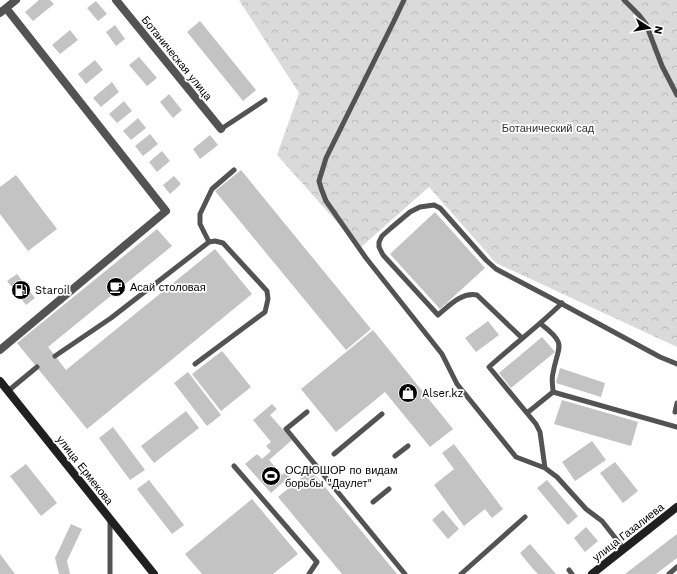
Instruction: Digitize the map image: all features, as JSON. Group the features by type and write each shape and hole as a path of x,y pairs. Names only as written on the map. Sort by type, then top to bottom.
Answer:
{"main road":[{"name":"улица Ермекова","path":"0,380 154,574"},
{"name":"улица Газалиева","path":"592,574 677,507"}],"street":[{"path":"0,350 166,211 3,11 16,0"},
{"name":"Ботаническая улица","path":"116,0 221,129"}],"lane":[{"path":"404,0 326,158 319,181 320,188 326,201 366,258 442,354 457,384 516,457 545,468 557,477 586,509 602,521 624,549"},
{"path":"624,0 646,24 662,66 677,95"},
{"path":"221,129 265,100"},
{"path":"209,242 200,224 200,214 212,189 234,170"},
{"path":"522,338 477,295 465,295 438,315 383,255 379,247 379,242 382,236 410,212 420,206 434,205 440,208 486,260 496,269 562,303 660,357 677,364"},
{"path":"55,356 111,318 209,242 215,241 223,243 267,291 268,299 265,312 195,364"},
{"path":"545,468 540,432 536,424 489,367 522,338 541,324 562,303"},
{"path":"541,324 559,341 559,351 552,373 553,392"},
{"path":"8,391 37,367"},
{"path":"527,413 553,392"},
{"path":"553,392 677,427"},
{"path":"675,412 677,403"},
{"path":"307,412 286,429 405,574"},
{"path":"334,454 382,414"},
{"path":"396,456 408,446"},
{"path":"234,466 317,562 309,574"},
{"path":"373,502 389,489"},
{"path":"461,574 525,517"},
{"path":"110,519 110,574"},
{"path":"669,574 677,567"}],"green space":[{"name":"Ботанический сад","path":"239,0 677,0 677,347 496,263 429,187 360,248 277,155 299,93"}],"building":[{"path":"39,0 50,0 54,4 33,21 25,12"},
{"path":"96,1 107,14 98,21 87,8"},
{"path":"200,21 256,90 243,101 187,32"},
{"path":"115,25 125,39 116,46 106,32"},
{"path":"70,30 78,40 60,54 52,45"},
{"path":"139,57 157,78 147,86 129,65"},
{"path":"95,60 103,70 86,84 78,74"},
{"path":"112,82 119,92 101,107 93,98"},
{"path":"169,94 182,110 173,118 160,102"},
{"path":"124,101 132,111 117,123 109,114"},
{"path":"138,118 146,128 131,140 123,131"},
{"path":"150,134 158,144 143,156 135,146"},
{"path":"210,135 218,145 200,159 193,149"},
{"path":"162,151 170,161 157,172 149,162"},
{"path":"241,170 371,329 346,350 215,191"},
{"path":"16,175 57,229 28,251 0,214 0,187"},
{"path":"174,176 181,184 170,194 163,185"},
{"path":"435,212 485,268 440,309 390,254"},
{"path":"157,229 172,246 48,347 66,370 215,249 252,294 87,429 17,343"},
{"path":"17,274 35,298 26,305 7,281"},
{"path":"488,321 499,335 476,352 465,338"},
{"path":"373,330 453,429 430,447 385,392 336,432 301,389"},
{"path":"542,337 555,352 511,388 499,373"},
{"path":"222,351 251,387 221,411 192,374"},
{"path":"560,368 605,383 601,397 556,383"},
{"path":"188,372 221,415 207,426 174,383"},
{"path":"562,400 638,422 631,446 554,424"},
{"path":"272,404 277,409 270,415 292,440 269,460 282,475 286,471 290,476 271,493 245,464 257,454 262,459 271,451 266,446 271,442 253,420"},
{"path":"186,411 199,428 154,463 141,446"},
{"path":"113,427 145,470 130,480 99,438"},
{"path":"592,441 606,460 575,481 562,462"},
{"path":"454,444 503,509 492,518 485,509 464,526 434,485 454,469 442,453"},
{"path":"615,462 638,491 623,503 600,473"},
{"path":"26,464 57,503 41,516 10,476"},
{"path":"311,470 397,574 342,574 278,497"},
{"path":"149,480 184,525 172,534 137,489"},
{"path":"547,480 578,516 568,525 537,488"},
{"path":"252,499 298,554 273,574 202,574 185,554"},
{"path":"443,510 459,529 448,539 432,520"},
{"path":"71,524 82,529 67,561 70,574 59,574 55,558"},
{"path":"586,527 598,541 585,552 574,538"},
{"path":"677,534 677,558 656,574 625,574"},
{"path":"530,544 556,574 538,574 533,569 520,553"},
{"path":"0,554 15,574 0,574"}],"place":[{"name":"Асай столовая","path":"116,287"},
{"name":"Staroil","path":"21,290"},
{"name":"Alser.kz","path":"408,393"},
{"name":"ОСДЮШОР по видам борьбы \"Даулет\"","path":"271,476"}]}
